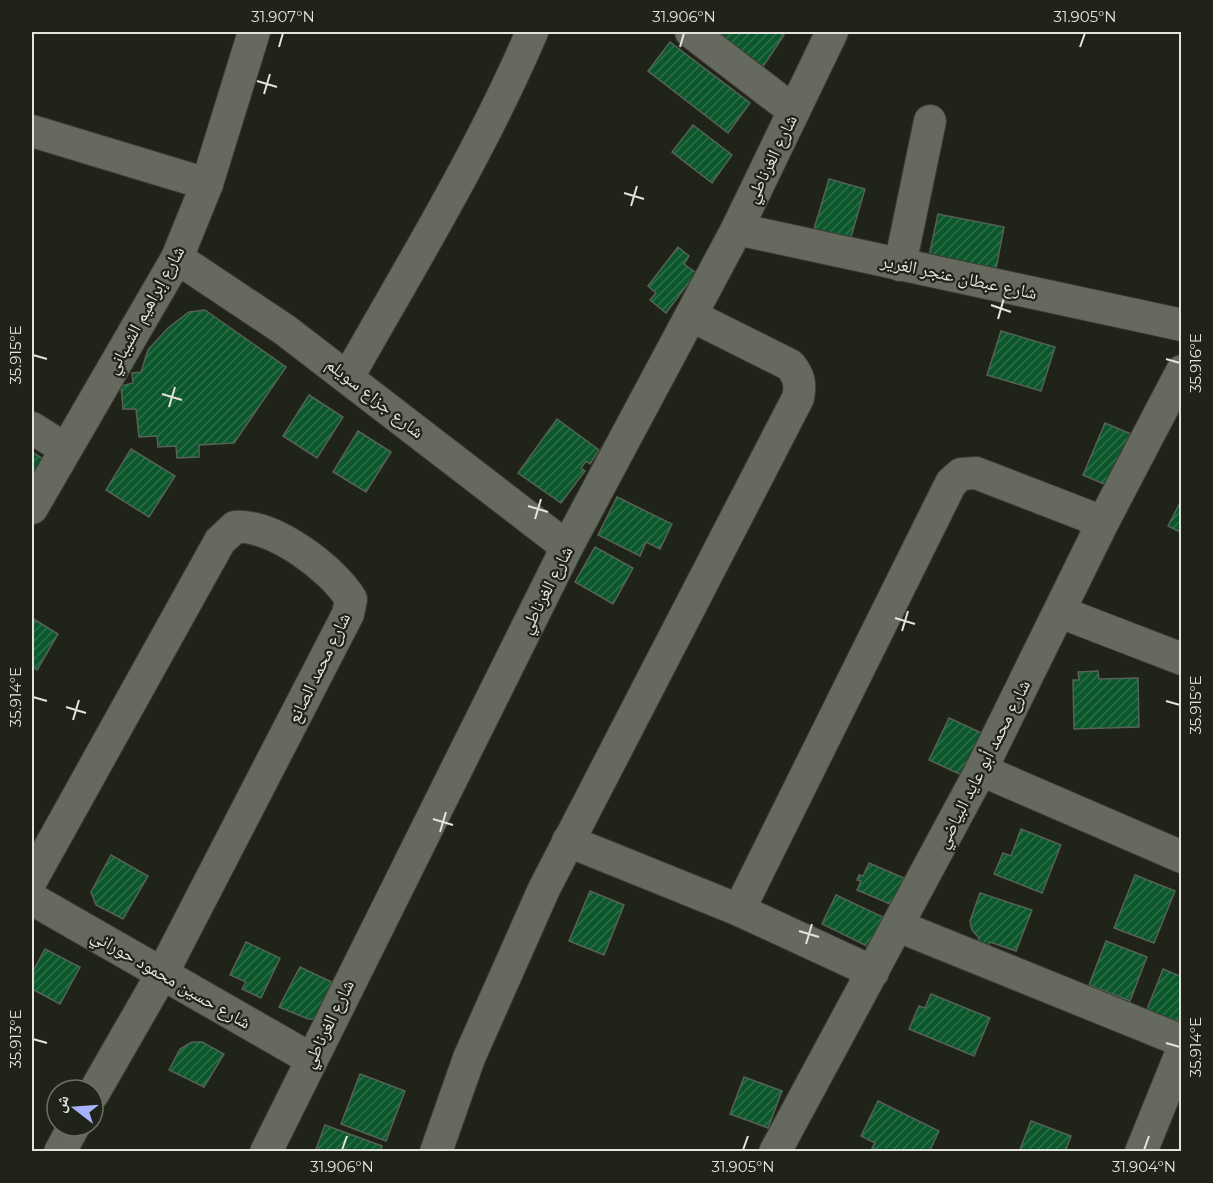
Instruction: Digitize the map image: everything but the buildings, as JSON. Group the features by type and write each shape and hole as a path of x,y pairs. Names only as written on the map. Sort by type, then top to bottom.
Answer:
{"street":[{"name":"شارع إبراهيم الشيباني","path":"32,508 64,448 177,258 207,184 254,32"},
{"path":"348,377 449,198 532,32"},
{"path":"691,32 794,111"},
{"name":"شارع الغرناطي","path":"267,1152 311,1059 567,548 737,229 832,32"},
{"path":"900,265 930,122"},
{"path":"32,131 207,184"},
{"name":"شارع عبطان عنجر الغرير","path":"737,229 1182,324"},
{"name":"شارع جزاع سويلم","path":"177,258 285,330 567,548"},
{"path":"436,1152 474,1047 520,939 568,841 798,398 800,386 797,374 790,365 692,316"},
{"name":"شارع محمد أبو عايد البياضي","path":"783,1150 873,972 981,770 1103,522 1182,371"},
{"path":"32,428 64,448"},
{"path":"740,910 951,483 961,474 976,473 1103,522"},
{"name":"شارع محمد الصانع","path":"32,879 220,541 235,527 255,528 267,532 327,570 341,583 351,599 348,614 162,974 102,1078"},
{"path":"1060,612 1182,659"},
{"path":"981,770 1182,856"},
{"path":"568,841 740,910 873,972"},
{"name":"شارع حسين محمود حوراني","path":"32,899 311,1059"},
{"path":"898,926 1182,1041"},
{"path":"1141,1152 1182,1051"},
{"path":"60,1152 68,1138"}]}
